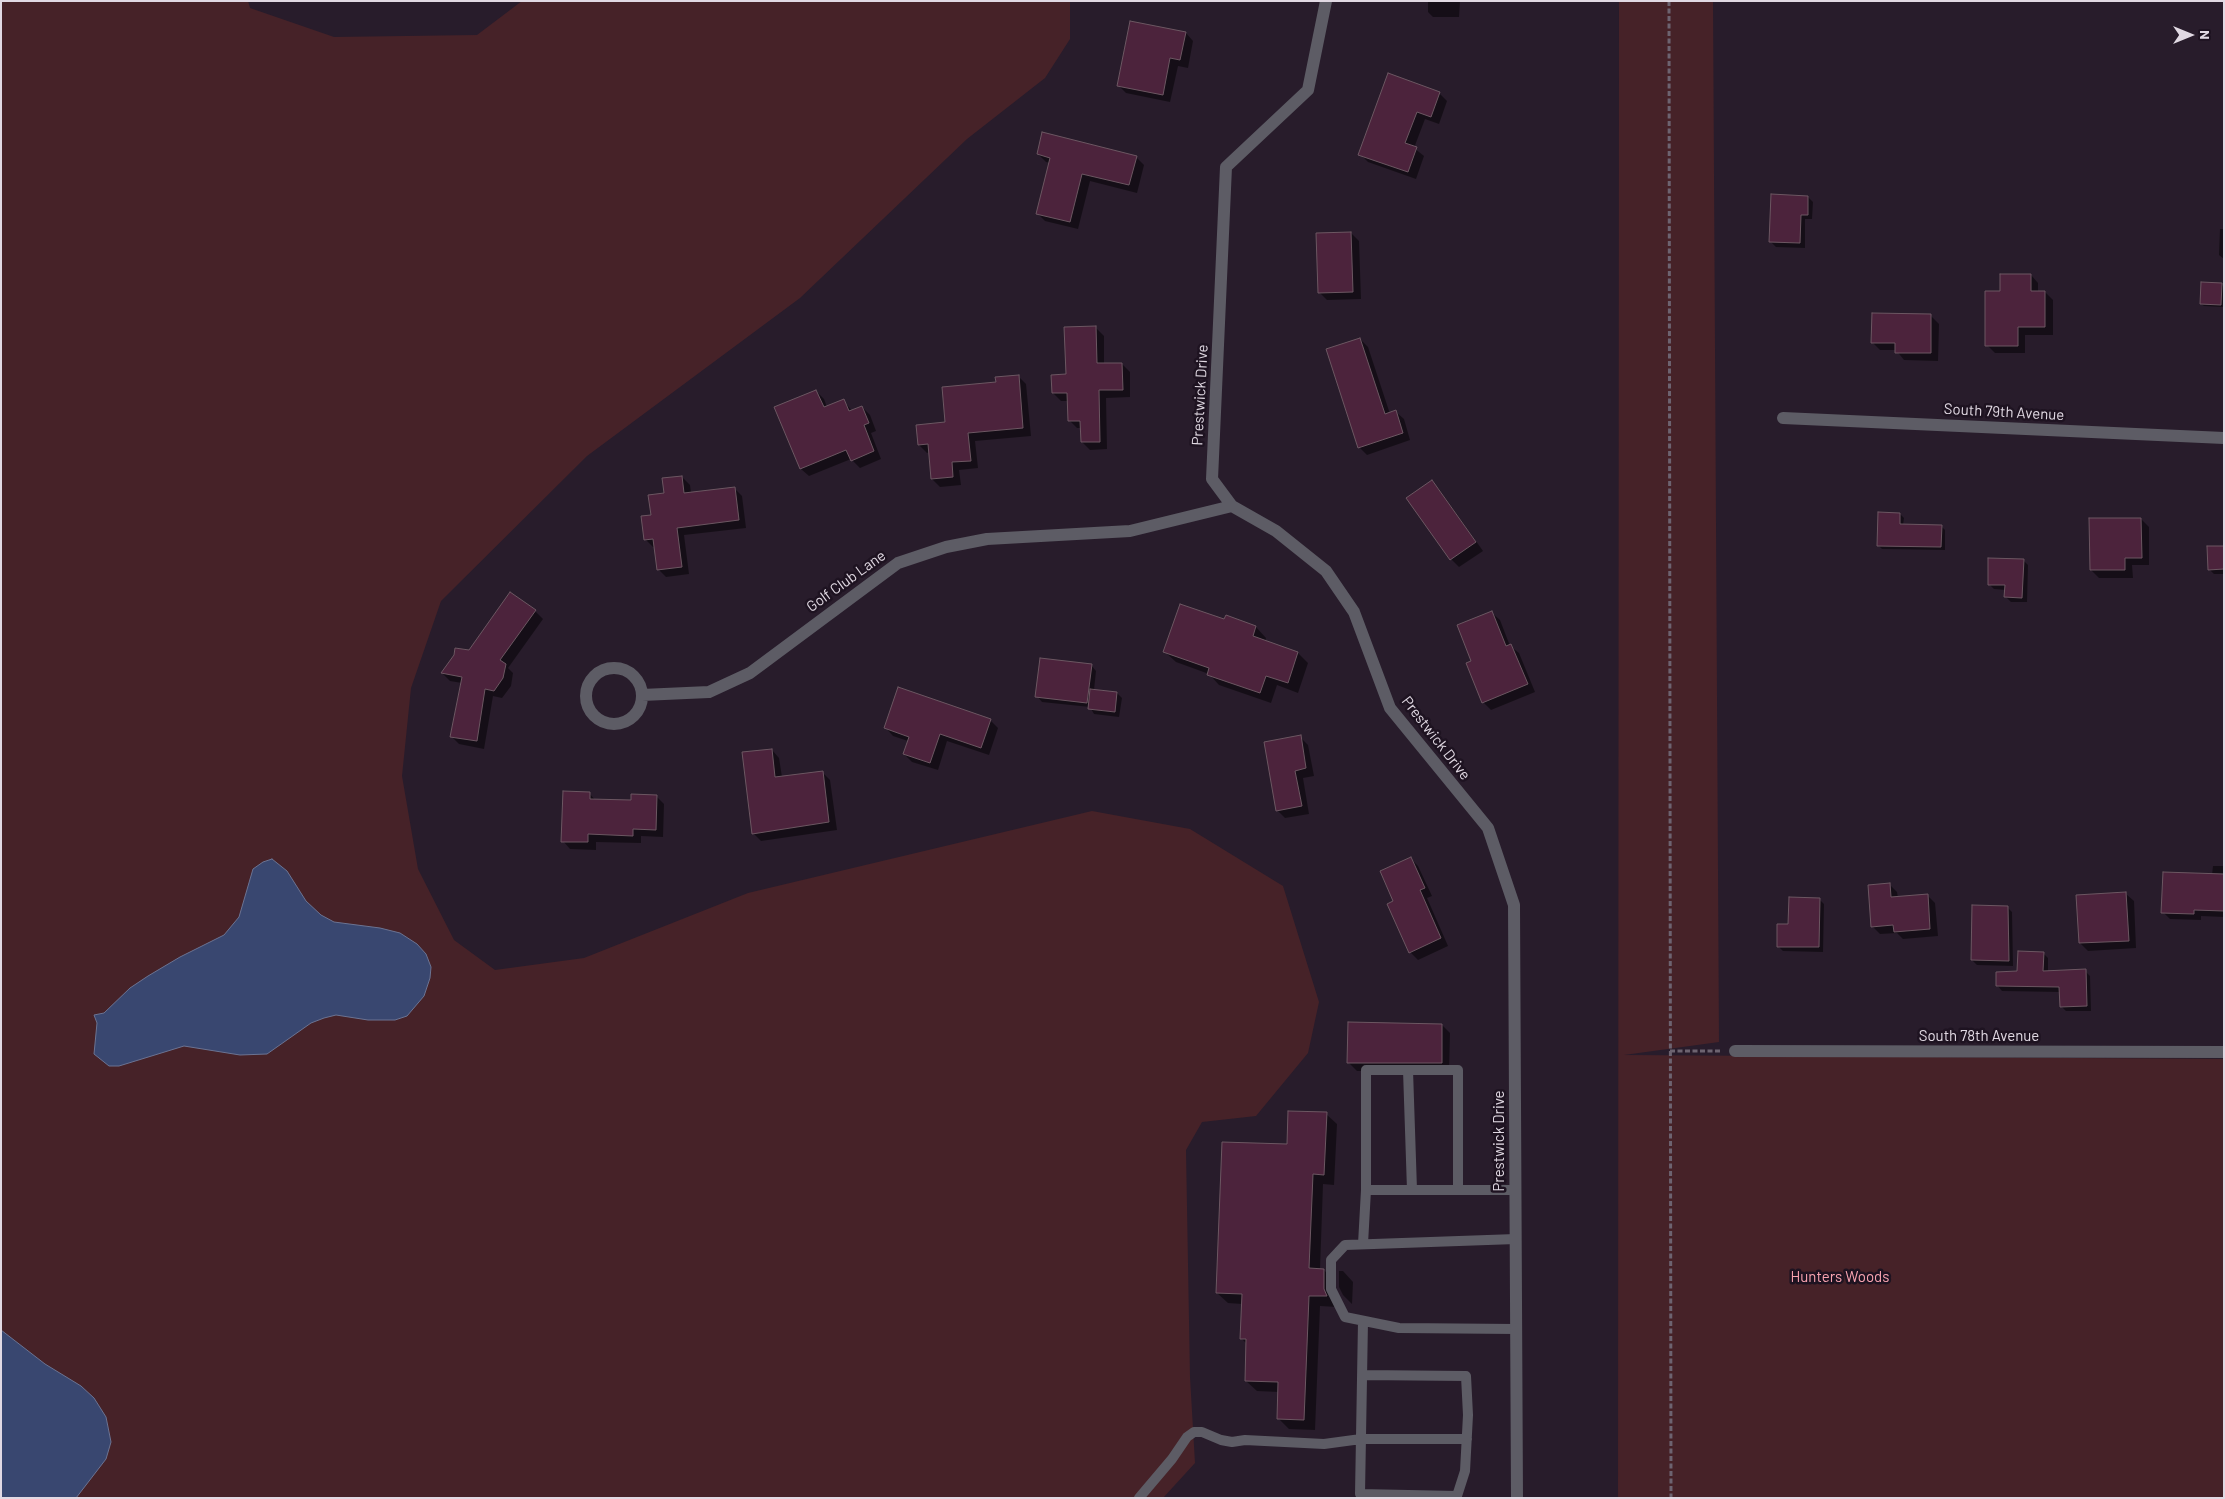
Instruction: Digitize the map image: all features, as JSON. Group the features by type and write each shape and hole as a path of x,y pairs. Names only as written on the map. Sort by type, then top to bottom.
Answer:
{"street":[{"name":"Prestwick Drive","path":"1326,1 1308,90 1226,167 1212,479 1232,506 1276,530 1326,572 1354,612 1390,708 1488,828 1514,905 1517,1498"},
{"name":"South 79th Avenue","path":"1783,418 2224,438"},
{"name":"Golf Club Lane","path":"642,695 709,692 750,673 898,563 946,547 987,539 1130,530 1232,506"},
{"path":"609,668 619,668 628,671 635,677 642,695 641,704 631,718 614,724 597,718 587,703 586,694 593,677 600,671 609,668"},
{"name":"South 78th Avenue","path":"1735,1052 2224,1052"}],"lane":[{"path":"1363,1244 1366,1190 1366,1070 1458,1070 1458,1190"},
{"path":"1408,1070 1412,1190"},
{"path":"1366,1190 1515,1190"},
{"path":"1516,1239 1345,1245 1331,1260 1331,1289 1345,1317 1399,1328 1516,1329"},
{"path":"1362,1375 1466,1376 1468,1415 1465,1471 1457,1497 1360,1494 1362,1375 1363,1321"},
{"path":"1139,1498 1172,1459 1187,1437 1194,1432 1202,1432 1221,1440 1232,1442 1244,1440 1324,1444 1361,1439 1467,1439"}],"path":[{"path":"1669,1 1671,1498"},
{"path":"1670,1052 1735,1052"}],"green space":[{"path":"1,1 248,1 250,8 334,37 477,35 522,1 1070,1 1070,39 1045,78 967,139 800,298 587,456 441,601 411,688 402,776 418,869 454,940 495,970 584,958 748,893 1092,811 1190,829 1283,886 1319,1002 1308,1053 1256,1116 1202,1122 1186,1150 1190,1377 1195,1463 1163,1498 1,1498"},
{"name":"Hunters Woods","path":"1619,1 1713,1 1719,1042 1624,1055 2224,1059 2224,1498 1618,1498"}],"water":[{"path":"272,859 287,871 306,901 321,915 334,922 380,928 400,933 417,944 426,954 431,967 430,978 424,996 407,1016 395,1020 368,1020 336,1015 324,1018 311,1023 267,1054 240,1055 184,1046 119,1066 109,1066 94,1054 97,1023 94,1015 104,1013 130,988 148,976 180,957 224,935 239,917 253,869 263,862"},
{"path":"1,1330 45,1364 81,1386 94,1398 106,1417 111,1442 106,1459 76,1498 1,1498"}],"building":[{"path":"1130,21 1186,32 1180,60 1170,58 1163,95 1117,86"},
{"path":"1388,73 1440,92 1431,117 1417,112 1405,143 1417,147 1408,172 1358,155"},
{"path":"1042,132 1137,156 1129,185 1082,174 1070,222 1036,214 1050,158 1037,154"},
{"path":"1771,194 1808,196 1808,215 1801,215 1800,243 1769,242"},
{"path":"1351,232 1353,292 1318,293 1316,233"},
{"path":"2000,274 2031,274 2031,291 2045,291 2045,327 2018,327 2018,346 1985,346 1985,291 2000,291"},
{"path":"2201,282 2222,283 2221,305 2200,304"},
{"path":"1872,313 1931,314 1931,353 1895,353 1895,343 1871,343"},
{"path":"1096,326 1097,363 1122,363 1123,390 1099,390 1100,442 1081,442 1080,421 1068,421 1067,393 1052,393 1051,375 1066,374 1064,327"},
{"path":"1360,338 1385,414 1396,410 1403,433 1358,448 1326,349"},
{"path":"1019,375 1023,428 968,433 971,461 952,462 953,477 931,479 928,444 918,445 916,425 945,422 942,387 996,382 995,377"},
{"path":"816,390 824,407 844,399 849,411 862,406 869,423 864,425 874,451 851,461 846,450 800,469 774,407"},
{"path":"682,476 684,493 735,487 739,520 677,528 682,567 657,570 653,539 644,540 641,516 651,515 648,495 664,493 662,478"},
{"path":"1432,480 1476,542 1450,560 1406,498"},
{"path":"1878,512 1900,513 1900,524 1942,525 1941,547 1877,546"},
{"path":"2089,518 2141,518 2142,558 2125,558 2125,570 2090,570"},
{"path":"2207,546 2224,546 2224,569 2208,570"},
{"path":"1988,558 2024,559 2022,598 2004,597 2005,585 1988,585"},
{"path":"510,592 536,610 500,660 506,664 503,678 494,691 485,689 477,741 450,737 462,677 441,673 454,655 455,648 469,650"},
{"path":"1180,604 1224,619 1226,615 1256,626 1253,636 1298,652 1288,683 1266,676 1260,693 1207,675 1209,668 1163,652"},
{"path":"1492,611 1506,646 1511,644 1528,684 1482,703 1466,663 1471,661 1457,625"},
{"path":"1040,658 1092,664 1087,703 1035,697"},
{"path":"898,687 991,719 981,748 940,734 930,763 903,754 909,737 884,728"},
{"path":"1090,689 1117,692 1115,712 1088,709"},
{"path":"1301,735 1306,768 1295,771 1302,806 1276,811 1264,742"},
{"path":"772,749 775,777 823,771 829,822 752,834 742,752"},
{"path":"563,791 590,792 590,799 631,800 631,794 657,795 656,830 633,829 633,836 588,834 588,842 561,842"},
{"path":"1411,857 1425,888 1420,890 1441,938 1409,953 1387,904 1393,901 1380,871"},
{"path":"2163,872 2224,874 2224,911 2194,910 2194,914 2161,913"},
{"path":"1890,883 1891,897 1928,894 1930,929 1894,932 1893,925 1871,927 1868,885"},
{"path":"2126,892 2129,941 2079,943 2076,895"},
{"path":"1789,897 1820,898 1819,947 1777,947 1777,924 1788,924"},
{"path":"1972,905 2008,906 2009,961 1971,960"},
{"path":"2018,951 2044,952 2043,971 2086,969 2087,1006 2060,1007 2059,987 1996,986 1996,972 2017,971"},
{"path":"1348,1022 1442,1024 1442,1063 1347,1063"},
{"path":"1288,1111 1327,1112 1324,1175 1313,1174 1309,1268 1324,1269 1324,1289 1327,1296 1309,1296 1304,1420 1277,1419 1278,1382 1245,1381 1246,1339 1240,1339 1242,1294 1216,1293 1222,1142 1287,1144"}]}
